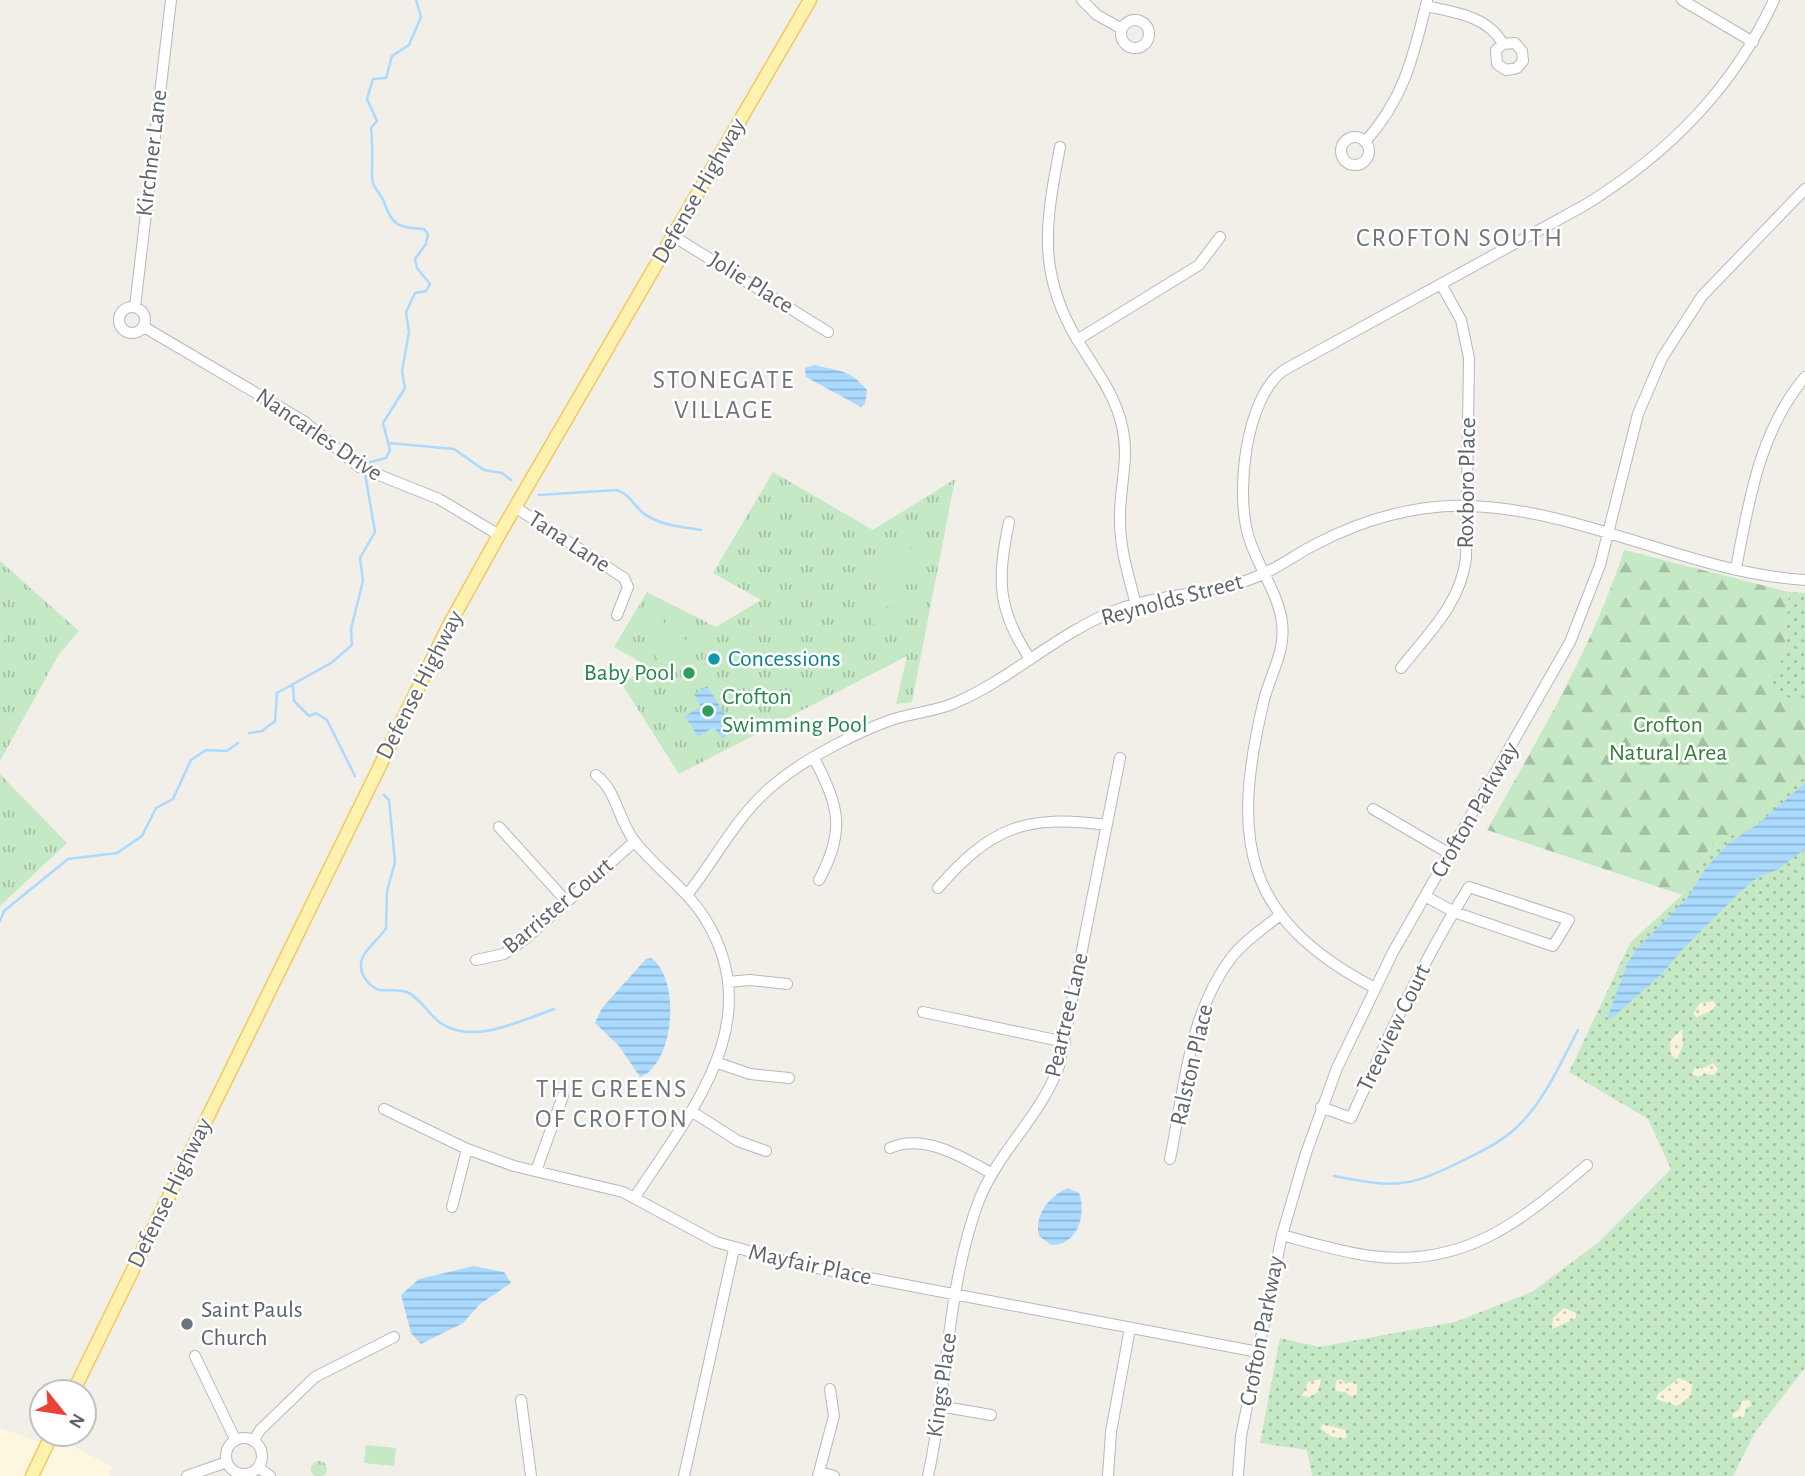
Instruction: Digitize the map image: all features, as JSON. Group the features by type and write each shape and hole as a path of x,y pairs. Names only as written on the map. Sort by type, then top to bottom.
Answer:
{"main road":[{"name":"Defense Highway","path":"79,1378 421,679 499,534 810,0"},
{"path":"32,1476 45,1448"}],"street":[{"name":"Kirchner Lane","path":"135,307 171,0"},
{"path":"1082,0 1097,15 1122,29"},
{"path":"1682,0 1753,42"},
{"path":"1375,988 1314,951 1280,915 1257,869 1245,818 1250,764 1263,701 1277,667 1282,635 1277,603 1249,538 1242,492 1259,399 1266,386 1284,370 1585,205 1632,175 1708,105 1753,42 1774,0"},
{"path":"1365,142 1392,109 1406,81 1426,3 1483,23 1498,34 1503,44"},
{"path":"1060,147 1048,208 1046,247 1052,284 1077,340 1108,390 1122,424 1126,464 1120,523 1124,560 1136,605"},
{"name":"Crofton Parkway","path":"1238,1476 1241,1436 1282,1235 1321,1107 1375,988 1570,642 1609,535 1638,414 1662,358 1703,296 1805,189"},
{"name":"Jolie Place","path":"673,236 828,332"},
{"path":"1077,340 1199,265 1220,237"},
{"name":"Roxboro Place","path":"1401,668 1444,615 1460,589 1466,558 1468,345 1461,320 1441,284"},
{"name":"Nancarles Drive","path":"135,307 123,311 120,318 121,326 131,333 144,327 305,422 359,467 439,499 499,534"},
{"path":"135,307 144,315 144,327"},
{"path":"1736,568 1758,464 1783,407 1805,377"},
{"name":"Reynolds Street","path":"687,895 758,798 783,776 814,758 887,721 957,702 1098,618 1136,605 1237,584 1264,574 1310,547 1358,525 1413,511 1467,506 1531,514 1736,568 1805,580"},
{"name":"Tana Lane","path":"515,508 624,578 628,587 617,615"},
{"path":"1009,523 1000,567 1003,604 1011,628 1030,659"},
{"path":"814,758 835,803 838,824 834,849 819,880"},
{"name":"Peartree Lane","path":"956,1294 971,1222 991,1173 1046,1098 1059,1066 1120,758"},
{"path":"596,775 611,791 624,825 635,841 704,916 716,939 728,982 728,1022 718,1063 691,1111 635,1197"},
{"path":"1373,809 1450,854"},
{"path":"938,888 973,850 1008,831 1029,824 1067,819 1107,825"},
{"path":"499,827 566,902"},
{"name":"Barrister Court","path":"476,960 504,954 635,841"},
{"path":"1425,897 1454,912 1553,946 1569,920 1469,887 1454,912"},
{"name":"Treeview Court","path":"1321,1107 1351,1118 1412,986 1454,912"},
{"name":"Ralston Place","path":"1170,1159 1195,1034 1209,993 1233,956 1280,915"},
{"path":"728,982 750,980 787,984"},
{"path":"923,1012 1065,1042"},
{"path":"718,1063 750,1074 789,1078"},
{"path":"536,1171 562,1096"},
{"name":"Mayfair Place","path":"384,1109 467,1149 536,1171 635,1197 734,1249 796,1264 1258,1352"},
{"path":"691,1111 738,1141 766,1151"},
{"path":"890,1148 901,1143 925,1144 956,1154 991,1173"},
{"path":"452,1207 467,1149"},
{"path":"1282,1235 1369,1256 1422,1258 1448,1252 1508,1228 1587,1165"},
{"path":"684,1476 734,1249"},
{"name":"Kings Place","path":"928,1476 956,1294"},
{"path":"1108,1476 1111,1432 1130,1328"},
{"path":"254,1440 260,1430 315,1377 394,1337"},
{"path":"195,1356 236,1439"},
{"path":"830,1389 834,1416 819,1474 834,1476"},
{"path":"521,1400 531,1476"},
{"path":"939,1406 991,1415"},
{"path":"236,1439 254,1440"},
{"path":"236,1439 227,1450 227,1462 236,1472 242,1474 258,1467"},
{"path":"254,1440 262,1451 258,1467"},
{"path":"187,1476 227,1462"},
{"path":"258,1467 270,1476"}],"shaded area":[{"path":"0,1428 28,1438 28,1448 77,1448 112,1467 109,1476 0,1476"}],"green space":[{"path":"773,472 873,530 955,479 912,702 896,704 907,656 679,774 622,684 649,667 614,647 647,592 716,627 761,600 713,573"},
{"path":"887,544 919,550 917,565 884,559"},
{"name":"Crofton Natural Area","path":"1624,550 1789,592 1784,654 1770,687 1805,707 1805,772 1740,831 1712,844 1682,895 1487,830 1580,658"},
{"path":"0,561 79,631 59,654 0,761"},
{"path":"883,563 916,569 913,584 880,578"},
{"path":"878,589 911,596 908,610 876,604"},
{"path":"1789,592 1805,593 1805,707 1769,687 1784,654"},
{"path":"0,607 18,617 0,648"},
{"path":"875,609 907,615 905,630 872,624"},
{"path":"659,615 671,633 658,642 646,624"},
{"path":"679,631 690,648 662,667 651,649"},
{"path":"1805,772 1805,1368 1755,1432 1733,1476 1312,1476 1307,1450 1260,1443 1280,1338 1319,1347 1455,1322 1532,1292 1598,1243 1671,1169 1648,1119 1569,1072 1630,943 1682,895 1712,844 1740,831"},
{"path":"0,774 67,843 0,906"},
{"path":"366,1445 396,1448 394,1466 364,1463"},
{"path":"319,1461 325,1463 325,1475 319,1477 313,1475 311,1469 313,1463"}],"sand":[{"path":"1713,1001 1716,1005 1711,1011 1697,1017 1693,1014 1700,1003"},
{"path":"1682,1029 1683,1045 1677,1059 1671,1055 1670,1041"},
{"path":"1713,1063 1718,1069 1714,1075 1705,1074 1698,1077 1692,1074 1695,1067 1702,1069"},
{"path":"1564,1308 1576,1313 1576,1318 1552,1329 1553,1318"},
{"path":"1679,1378 1692,1384 1691,1396 1677,1406 1656,1399 1658,1394"},
{"path":"1321,1379 1318,1392 1309,1397 1302,1396 1308,1382"},
{"path":"1341,1379 1346,1384 1352,1382 1357,1385 1357,1393 1352,1397 1345,1392 1335,1391 1336,1381"},
{"path":"1749,1400 1752,1405 1746,1408 1744,1417 1733,1418 1732,1414 1739,1410 1742,1401"},
{"path":"1323,1424 1345,1430 1347,1437 1344,1439 1330,1436 1320,1428"}],"water":[{"path":"815,365 843,372 854,378 867,390 865,404 861,407 806,377 805,368"},
{"name":"Crofton Swimming Pool","path":"707,686 735,731 722,739 714,727 698,737 685,716 701,707 694,694"},
{"path":"1805,783 1805,849 1777,870 1758,877 1739,893 1662,974 1613,1017 1607,1019 1627,964 1636,950 1687,898 1706,868 1728,844 1758,824"},
{"path":"651,958 661,968 667,983 670,1020 661,1056 652,1069 640,1077 619,1046 595,1023 602,1008 646,959"},
{"path":"1068,1188 1079,1193 1081,1219 1073,1235 1060,1244 1051,1245 1039,1236 1041,1214 1049,1201"},
{"path":"474,1266 504,1272 511,1283 480,1304 463,1323 421,1344 411,1333 401,1295 419,1279"}],"waterway":[{"path":"366,466 367,463 386,458 390,450 383,423 405,388 402,371 409,332 406,312 415,293 426,291 430,284 417,268 415,259 426,244 428,234 424,229 408,228 394,221 373,185 371,128 377,121 367,99 373,79 386,78 392,56 409,45 421,17 416,0"},
{"path":"389,443 454,449 484,470 502,473 511,480"},
{"path":"249,733 262,731 275,721 277,693 331,663 352,645 351,629 363,581 360,558 375,532 365,473"},
{"path":"539,495 617,490 655,520 701,530"},
{"path":"293,684 294,701 309,716 316,713 327,720 355,776"},
{"path":"0,921 4,911 68,859 117,853 142,836 156,808 173,799 191,760 206,750 227,751 238,743"},
{"path":"384,795 389,800 395,862 387,891 386,928 367,950 361,962 361,969 367,981 377,989 407,992 433,1017 455,1030 469,1032 498,1028 554,1009"},
{"path":"1334,1176 1374,1183 1404,1183 1432,1175 1495,1144 1528,1116 1552,1080 1578,1030"}],"place":[{"name":"Concessions","path":"714,659"},
{"name":"Baby Pool","path":"689,673"},
{"name":"Crofton Swimming Pool","path":"708,711"},
{"name":"Saint Pauls Church","path":"187,1324"}],"district":[{"name":"CROFTON SOUTH","path":"1460,238"},
{"name":"STONEGATE VILLAGE","path":"724,395"},
{"name":"THE GREENS OF CROFTON","path":"612,1104"}]}
